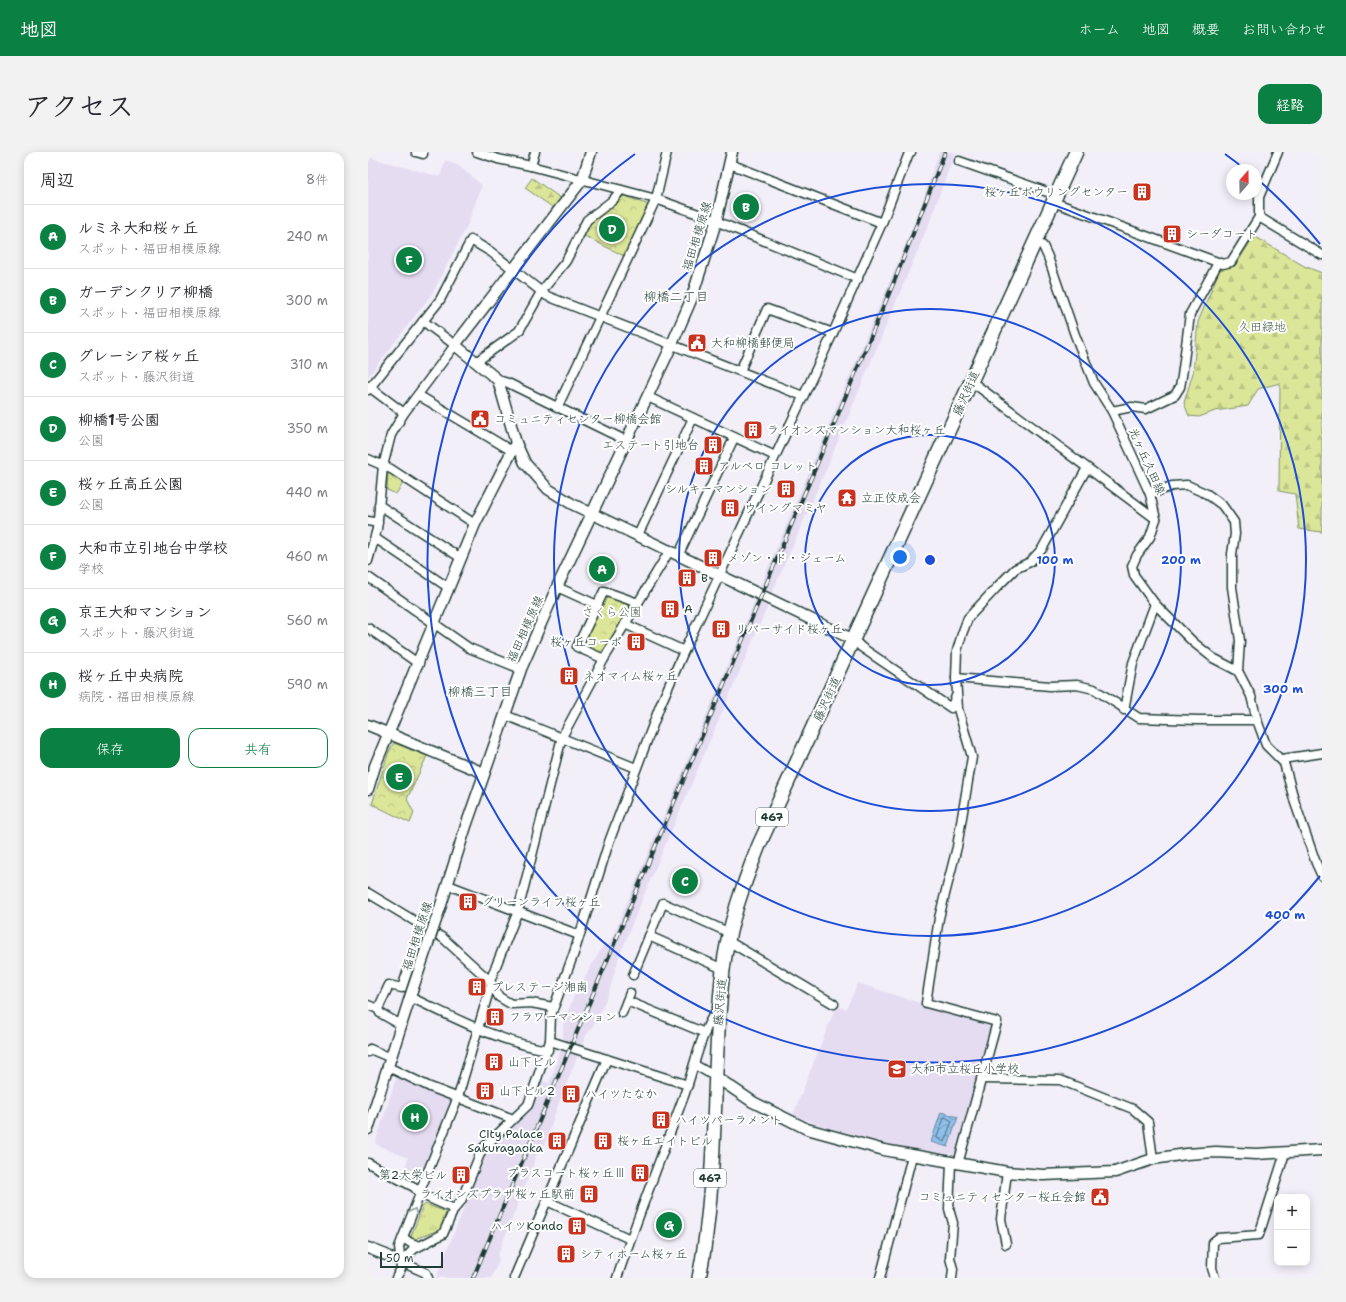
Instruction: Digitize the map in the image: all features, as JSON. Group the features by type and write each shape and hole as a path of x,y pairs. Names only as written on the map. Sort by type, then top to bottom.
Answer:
{"highway":[{"name":"藤沢街道","path":"698,1278 707,1230 723,968 729,937 744,882 759,845 1076,152"}],"street":[{"path":"477,152 498,159 531,166 656,199 858,279"},
{"path":"531,166 535,152"},
{"path":"368,561 378,523 383,466 391,435 404,413 582,180 592,152"},
{"path":"557,408 656,199 667,152"},
{"name":"福田相模原線","path":"368,1129 484,773 521,669 592,513 648,397 691,300 716,222 732,152"},
{"path":"396,1278 403,1263 417,1247 443,1234 454,1209 461,1201 482,1149 528,1105 548,1050 553,1007 574,953 609,842 636,768 684,651 858,279 882,223 908,152"},
{"path":"959,161 1222,264 1231,262 1259,217 1259,197 1278,152"},
{"path":"730,164 882,223"},
{"path":"476,362 519,331 541,292 566,261 587,220 613,200 621,190"},
{"path":"1259,217 1322,255"},
{"path":"404,413 369,388 440,300 471,240 513,269 541,292 803,396"},
{"name":"光ヶ丘久田線","path":"1036,241 1043,246 1048,257 1075,335 1094,383 1112,411 1150,494 1156,519"},
{"path":"1112,411 1132,407 1146,409 1168,400 1178,391 1186,355 1190,314 1218,263"},
{"path":"740,371 767,308 833,333"},
{"path":"423,321 498,380 508,383 627,441"},
{"path":"498,380 514,447 532,472 548,489 572,504 720,574 854,640 858,645 951,708 957,693"},
{"path":"972,382 1156,519 1150,537 1132,566 1134,575 1155,604 1193,642 1213,658 1238,671"},
{"path":"418,395 514,447"},
{"path":"648,397 775,456"},
{"path":"638,535 693,418"},
{"path":"403,1263 399,1247 458,1096 491,982 518,911 562,738 604,659 638,603 674,552 734,438"},
{"path":"368,789 389,733 419,664 475,524 514,447"},
{"path":"368,460 383,466 475,524"},
{"path":"952,1278 953,1269 950,1258 953,1223 949,1209 955,1164 997,1022 926,1003 939,918 957,847 972,757 958,709 956,678 957,651 968,618 1015,569 1030,562 1042,549 1087,468"},
{"path":"1150,494 1172,486 1187,485 1207,494 1222,505 1234,522 1235,534 1232,554 1232,588 1240,641 1238,671 1251,696 1257,720 1266,745 1282,759 1316,863 1322,876"},
{"path":"379,504 461,558"},
{"path":"368,522 378,523"},
{"path":"375,538 449,588"},
{"path":"368,577 469,648 521,669"},
{"path":"557,588 597,605"},
{"path":"604,659 577,647 604,591 638,603"},
{"path":"1124,710 1133,662 1155,604"},
{"path":"626,624 684,651"},
{"path":"368,628 419,664"},
{"path":"956,678 1050,686 1077,685 1094,689 1124,710 1139,718 1257,720"},
{"path":"505,715 636,768"},
{"path":"368,725 484,773"},
{"path":"1282,759 1322,753"},
{"path":"448,885 579,935"},
{"path":"368,893 443,938 491,982 499,997 511,1004 531,1003 553,1007"},
{"path":"633,975 663,903 729,937 834,1004"},
{"path":"378,1009 389,984 402,988 423,925"},
{"path":"649,936 723,968"},
{"path":"411,994 478,1029 525,1046 548,1050"},
{"path":"622,1013 629,997 705,1033"},
{"path":"617,1278 630,1239 695,1066 711,1016 720,1003"},
{"path":"368,1005 378,1009 380,1013 401,1024"},
{"path":"550,1041 688,1085"},
{"path":"369,1051 430,1086 513,1119"},
{"path":"514,1278 607,1059"},
{"path":"695,1066 716,1077 753,1102 807,1129 884,1150 955,1164 1007,1172 1044,1175 1115,1172 1153,1159 1216,1152 1256,1154 1322,1150"},
{"path":"981,1079 1060,1080 1133,1109 1148,1122 1153,1159"},
{"path":"1215,1278 1212,1268 1213,1242 1218,1238 1259,1235 1285,1153"},
{"path":"880,1278 912,1156"},
{"path":"368,1163 414,1187 420,1194 454,1209"},
{"path":"1006,1244 1001,1219 1007,1172"},
{"path":"547,1201 630,1239"},
{"path":"403,1237 417,1247"},
{"path":"386,1255 399,1247"},
{"path":"368,1248 426,1273 428,1278"}],"shaded area":[{"path":"939,152 955,152 930,221 825,472 772,593 760,587 917,217"},
{"path":"368,157 440,177 445,160 455,163 482,185 467,226 432,294 368,377"},
{"path":"756,598 769,603 646,890 619,957 608,995 596,1021 584,1039 581,1048 563,1042 563,1024 574,996 604,944 609,945"},
{"name":"大和市立桜丘小学校","path":"858,983 926,1005 996,1023 958,1155 906,1148 873,1140 820,1125 793,1115 836,1006 846,1009"},
{"path":"561,1050 578,1055 555,1113 542,1153 538,1152 497,1257 500,1258 491,1278 436,1278 487,1150 529,1112 542,1081 549,1083"},
{"path":"397,1075 426,1090 450,1098 452,1102 422,1175 405,1168 408,1158 375,1144"}],"green space":[{"path":"532,178 562,199 555,209 525,188"},
{"path":"624,196 649,205 624,256 583,235 590,222"},
{"name":"久田緑地","path":"1254,236 1304,266 1322,273 1322,532 1299,529 1295,494 1279,491 1280,383 1258,389 1248,406 1215,411 1199,417 1189,416 1184,403 1193,373 1198,322 1220,269 1235,266"},
{"path":"388,471 404,482 396,494 387,490"},
{"name":"さくら公園","path":"606,595 631,605 603,655 582,645"},
{"path":"394,743 427,756 407,799 414,813 410,823 372,804 389,751"},
{"path":"426,1204 446,1212 441,1229 415,1239 412,1238 411,1236 423,1206"}],"water":[{"path":"941,1112 958,1117 948,1147 931,1142"}],"railway":[{"path":"473,1278 896,277 945,152"}],"place":[{"name":"桜ヶ丘ボウリングセンター","path":"1142,192"},
{"name":"ガーデンクリア柳橋","path":"746,207"},
{"name":"柳橋1号公園","path":"612,229"},
{"name":"シーダコート","path":"1172,234"},
{"name":"大和市立引地台中学校","path":"409,260"},
{"name":"大和柳橋郵便局","path":"697,343"},
{"name":"コミュニティセンター柳橋会館","path":"480,419"},
{"name":"ライオンズマンション大和桜ヶ丘","path":"753,430"},
{"name":"エステート引地台","path":"713,445"},
{"name":"アルベロ コレット","path":"704,466"},
{"name":"シルキーマンション","path":"786,489"},
{"name":"立正佼成会","path":"847,498"},
{"name":"ウイングマミヤ","path":"730,508"},
{"name":"メゾン・ド・ジェーム","path":"713,558"},
{"name":"ルミネ大和桜ヶ丘","path":"602,569"},
{"name":"B","path":"687,578"},
{"name":"A","path":"670,609"},
{"name":"リバーサイド桜ヶ丘","path":"721,629"},
{"name":"桜ヶ丘コーポ","path":"636,642"},
{"name":"ネオマイム桜ヶ丘","path":"569,676"},
{"name":"桜ヶ丘高丘公園","path":"399,777"},
{"name":"グレーシア桜ヶ丘","path":"685,881"},
{"name":"グリーンライフ桜ヶ丘","path":"468,902"},
{"name":"プレステージ湘南","path":"477,987"},
{"name":"フラワーマンション","path":"495,1017"},
{"name":"山下ビル","path":"494,1062"},
{"name":"大和市立桜丘小学校","path":"897,1069"},
{"name":"山下ビル2","path":"485,1091"},
{"name":"ハイツたなか","path":"571,1094"},
{"name":"桜ヶ丘中央病院","path":"415,1117"},
{"name":"ハイツパーラメント","path":"661,1120"},
{"name":"City Palace Sakuragaoka","path":"557,1141"},
{"name":"桜ヶ丘エイトビル","path":"603,1141"},
{"name":"プラスコート桜ヶ丘Ⅲ","path":"640,1173"},
{"name":"第2大栄ビル","path":"461,1175"},
{"name":"ライオンズプラザ桜ヶ丘駅前","path":"589,1194"},
{"name":"コミュニティセンター桜丘会館","path":"1100,1197"},
{"name":"京王大和マンション","path":"669,1225"},
{"name":"ハイツKondo","path":"577,1226"},
{"name":"シティホーム桜ヶ丘","path":"566,1254"}],"district":[{"name":"柳橋二丁目","path":"676,296"},
{"name":"柳橋三丁目","path":"480,691"}]}
